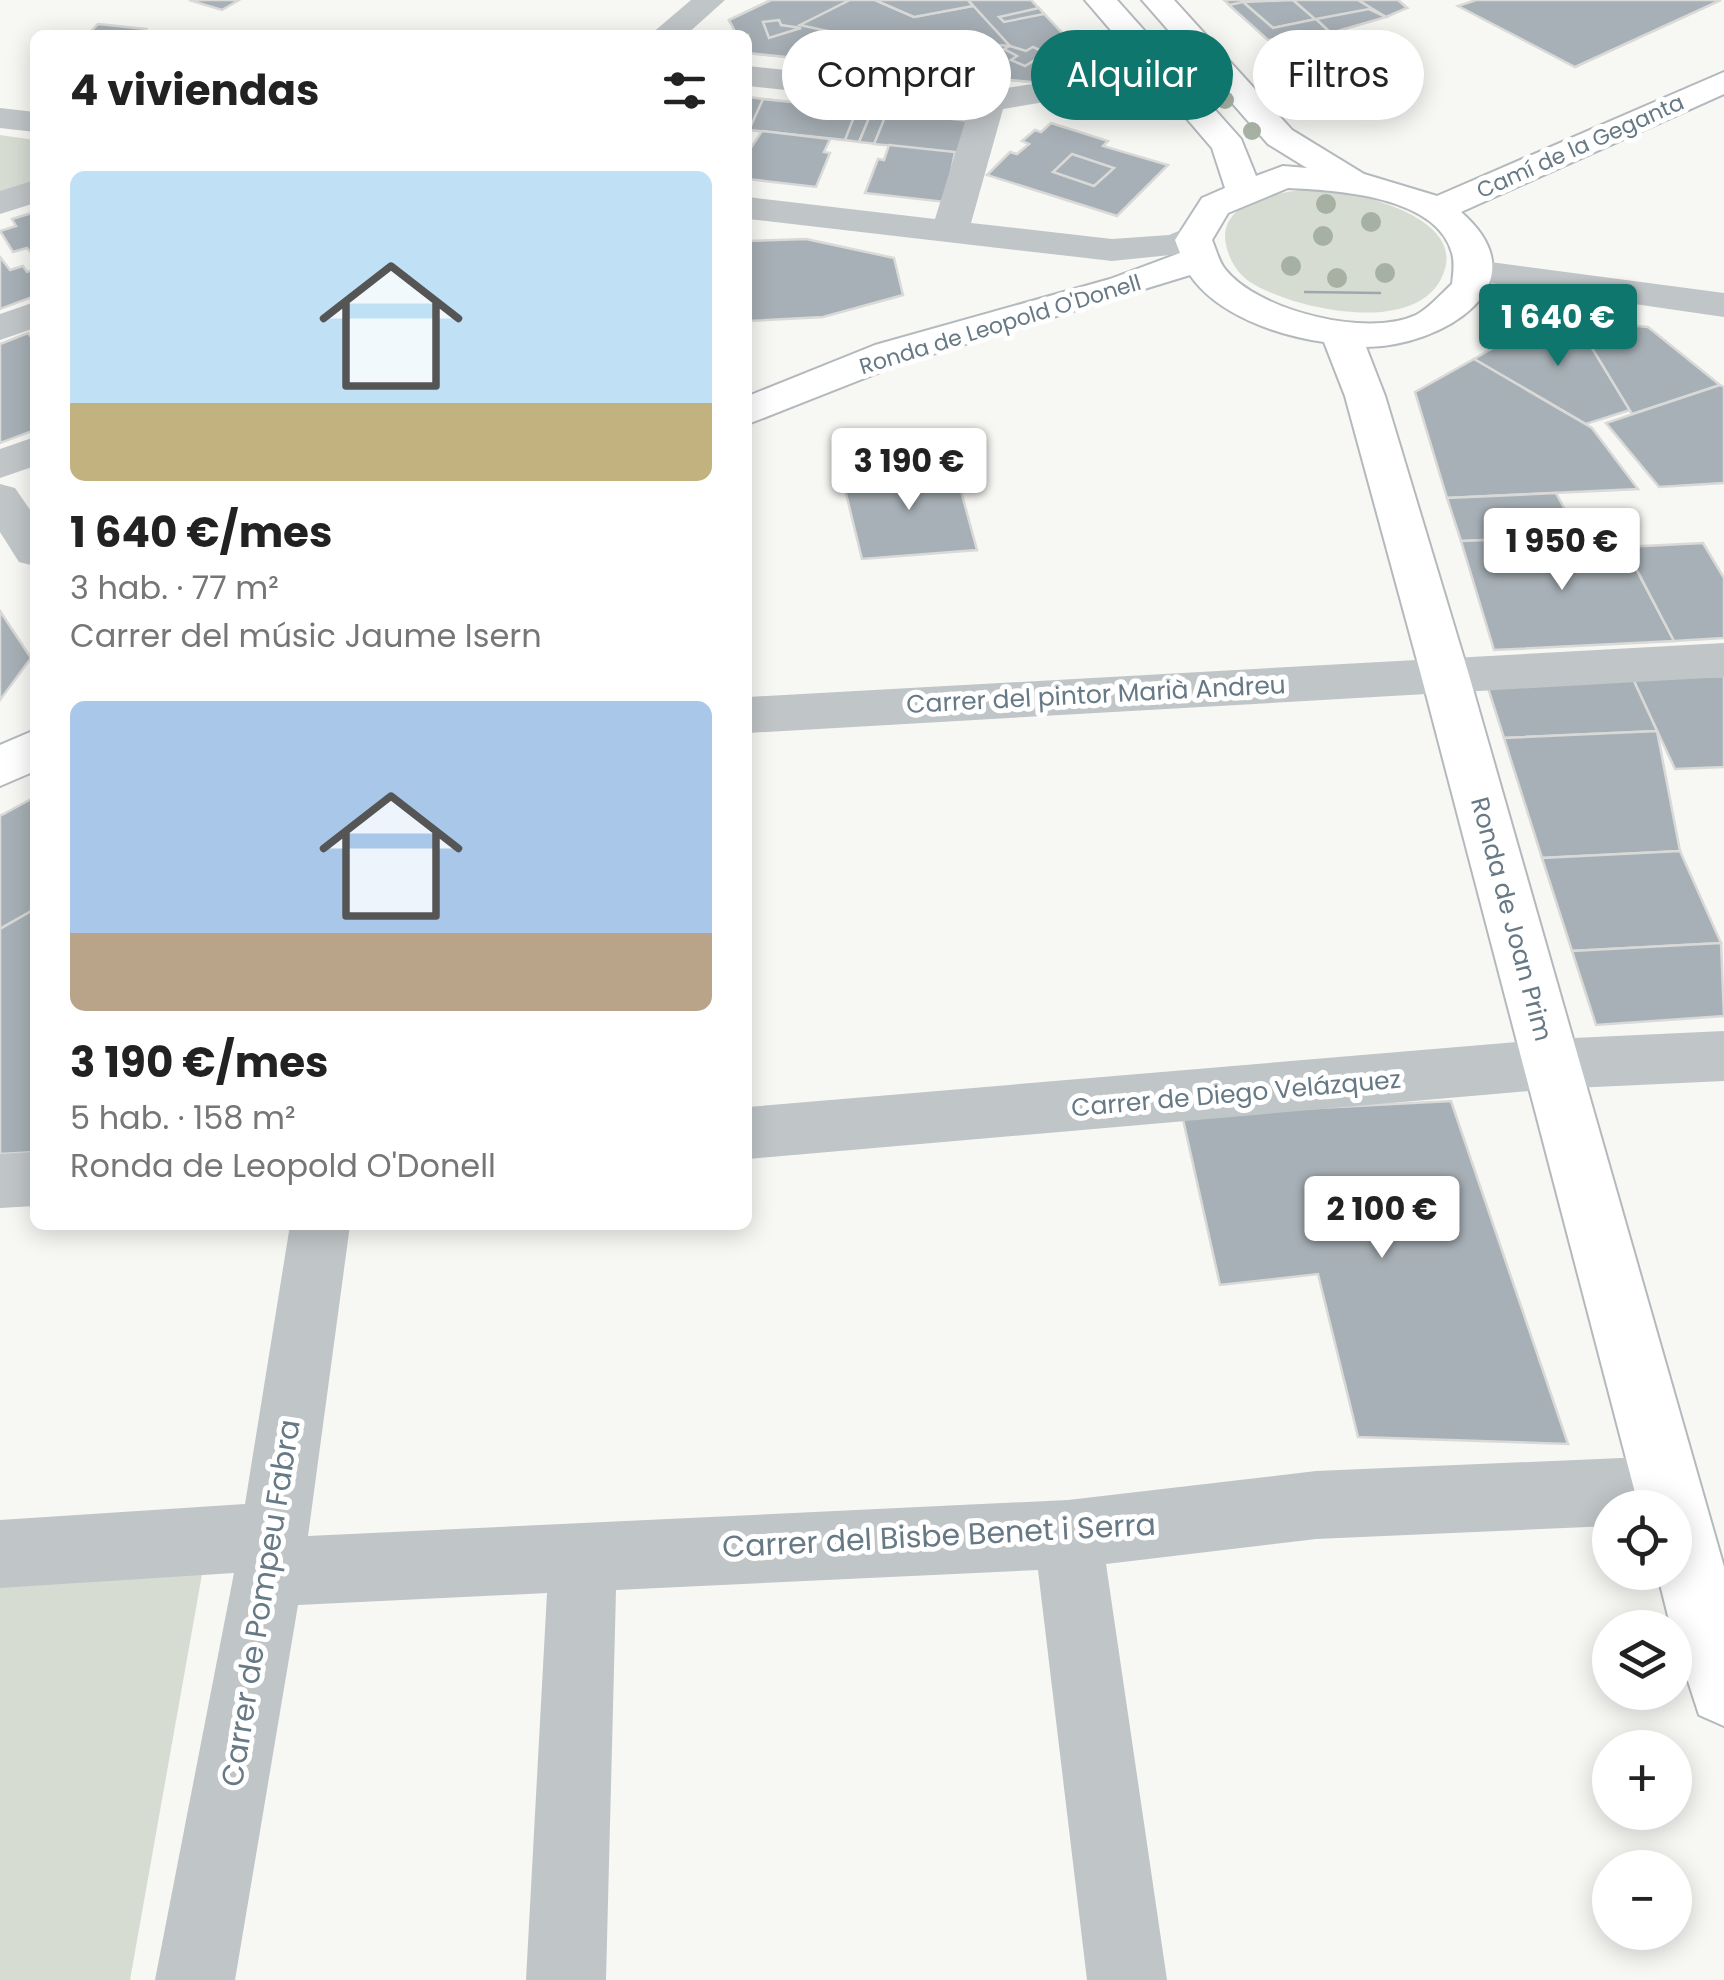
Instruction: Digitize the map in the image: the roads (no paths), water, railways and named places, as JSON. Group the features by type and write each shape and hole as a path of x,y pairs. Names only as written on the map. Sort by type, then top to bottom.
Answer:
{"street":[{"path":"672,30 710,0"},
{"path":"1100,0 1127,30"},
{"path":"1157,0 1280,137 1351,179"},
{"path":"752,76 782,80"},
{"name":"Camí de la Geganta","path":"1436,210 1724,82"},
{"path":"0,90 30,93"},
{"path":"0,118 30,121"},
{"path":"950,231 982,120"},
{"path":"1206,120 1229,146 1242,188"},
{"path":"752,208 1144,251 1177,246 1195,248 1232,298 1261,315 1341,334 1389,332 1441,317 1464,299 1475,271 1464,236 1436,210 1406,194 1351,179 1283,177 1242,188 1208,208 1195,248"},
{"path":"0,203 30,193"},
{"name":"Ronda de Leopold O'Donell","path":"752,409 888,354 1123,287 1195,248"},
{"path":"1475,271 1714,304 1709,323 1724,344"},
{"path":"0,328 30,316"},
{"name":"Ronda de Joan Prim","path":"1341,334 1365,396 1445,675 1668,1490"},
{"path":"0,464 30,452"},
{"path":"0,498 30,544"},
{"name":"Carrer del pintor Marià Andreu","path":"752,714 1724,660"},
{"path":"0,767 30,751"},
{"name":"Carrer de Diego Velázquez","path":"752,1133 1552,1064 1724,1056"},
{"path":"0,1181 30,1180"},
{"name":"Carrer de Pompeu Fabra","path":"196,1980 272,1554 319,1230"},
{"name":"Carrer del Bisbe Benet i Serra","path":"0,1554 583,1556 1068,1534 1316,1505 1592,1504"},
{"path":"1068,1534 1126,1980"},
{"path":"566,1980 583,1556"},
{"name":"Ronda de Joan Prim","path":"1692,1576 1724,1690"}],"tram line":[{"path":"1305,292 1380,293"}]}
